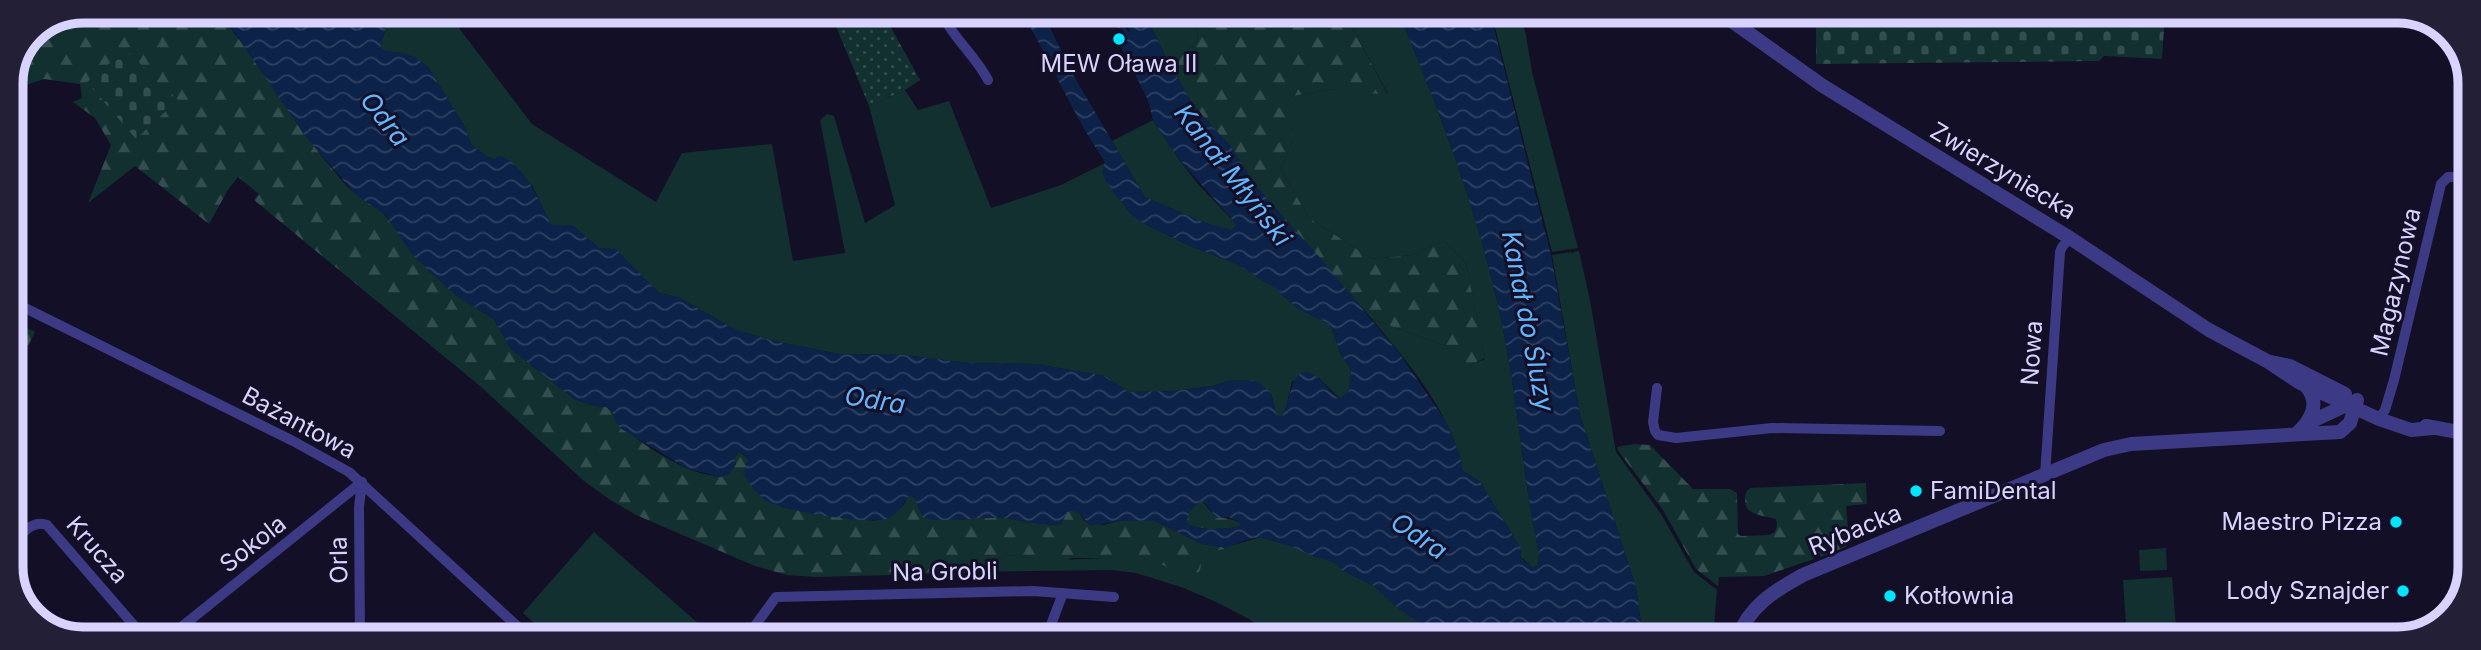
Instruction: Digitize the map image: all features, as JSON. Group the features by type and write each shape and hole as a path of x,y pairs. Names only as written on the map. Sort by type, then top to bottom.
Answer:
{"street":[{"path":"947,23 988,80"},
{"name":"Zwierzyniecka","path":"1735,23 1823,86 2070,238 2179,312 2267,361 2285,375 2382,416 2458,432"},
{"name":"Magazynowa","path":"2382,416 2441,184 2448,177 2458,177"},
{"name":"Nowa","path":"2045,474 2060,253 2070,238"},
{"name":"Bażantowa","path":"23,307 293,441 349,472 518,627"},
{"name":"Zwierzyniecka","path":"2267,361 2290,366 2353,404"},
{"path":"2301,429 2311,417 2314,401 2306,386"},
{"path":"1657,388 1653,422 1655,431 1658,435 1676,438 1772,428 1940,430"},
{"name":"Rybacka","path":"2301,429 2353,404"},
{"name":"Rybacka","path":"1742,627 1755,607 1769,595 1803,575 2104,450 2131,444 2301,429 2340,432 2350,423 2353,404"},
{"name":"Sokola","path":"181,627 362,482"},
{"name":"Orla","path":"360,627 359,507 362,482"},
{"name":"Krucza","path":"23,534 32,526 40,523 47,525 135,627"},
{"name":"Na Grobli","path":"754,627 776,597 1033,591 1114,597"},
{"path":"1050,627 1063,593"}],"green space":[{"path":"83,23 226,23 342,181 383,214 477,309 493,318 511,349 574,399 606,407 634,436 681,465 697,472 721,477 729,473 736,464 734,458 739,452 746,457 781,507 875,521 903,506 909,495 914,497 923,517 943,520 1001,518 1038,524 1061,524 1067,512 1073,510 1080,514 1084,521 1103,525 1119,521 1155,521 1202,544 1227,548 1204,554 1200,569 1194,577 1144,558 1034,561 1022,556 1007,555 987,565 967,567 965,573 816,577 787,575 755,566 636,515 584,481 480,386 254,200 259,194 238,177 209,224 135,166 88,203 111,145 95,118 73,102 82,98 80,84 44,79 23,86 27,60 33,50 40,40 60,27"},
{"path":"380,23 455,23 532,124 656,202 682,153 772,144 793,261 845,253 820,120 827,114 834,116 865,223 895,205 869,106 905,90 918,110 949,101 991,208 1061,185 1105,163 1106,182 1135,219 1190,246 1234,263 1275,288 1297,308 1330,324 1341,355 1351,370 1349,391 1340,399 1319,378 1292,381 1285,413 1281,417 1276,413 1271,393 1232,380 1212,386 1175,391 1128,392 1105,376 1036,364 969,363 904,355 839,354 778,342 736,330 678,297 659,293 616,250 599,248 572,225 551,225 532,185 471,144 464,126 428,67 409,55 380,48 386,28"},
{"path":"835,23 889,23 920,80 869,106"},
{"path":"1149,23 1196,23 1198,40 1170,66"},
{"path":"1196,23 1350,23 1388,95 1333,89 1293,96 1293,139 1281,169 1309,218 1372,259 1412,255 1444,241 1466,263 1485,358 1462,369 1446,346 1372,319 1256,186 1231,147 1194,106 1170,66 1198,40"},
{"path":"1350,23 1402,23 1461,175 1487,259 1506,344 1539,554 1538,565 1533,568 1520,556 1521,549 1480,482 1462,470 1449,429 1427,390 1372,319 1446,346 1462,368 1485,359 1466,263 1444,241 1412,255 1372,259 1309,218 1281,169 1293,139 1293,96 1333,89 1388,94"},
{"path":"1494,23 1522,23 1526,35 1532,72 1578,248 1552,252"},
{"path":"1816,23 2164,23 2162,59 2104,56 2099,61 1816,64"},
{"path":"126,50 178,100 136,139 87,82"},
{"path":"1153,120 1197,183 1237,225 1236,228 1230,230 1205,223 1145,197 1112,141"},
{"path":"1579,251 1590,300 1616,452 1661,514 1694,572 1717,590 1714,627 1641,627 1636,587 1580,415 1552,255"},
{"path":"23,326 35,332 23,356"},
{"path":"1650,445 1693,489 1730,489 1737,493 1738,534 1741,536 1769,535 1775,532 1777,525 1776,519 1752,513 1746,506 1746,492 1750,488 1866,483 1867,504 1846,506 1849,538 1846,547 1820,557 1819,552 1813,554 1814,559 1764,576 1719,577 1718,586 1696,569 1663,510 1617,447"},
{"path":"1200,501 1216,515 1236,521 1240,526 1212,529 1186,523 1190,511"},
{"path":"594,532 702,627 539,627 523,613"},
{"path":"1260,537 1291,546 1337,564 1342,570 1374,586 1394,605 1422,624 1438,624 1442,627 1261,627 1184,588 1136,573 1111,570 965,572 967,567 987,565 1007,555 1022,556 1035,561 1129,557 1144,558 1162,564 1201,558 1204,554"},
{"path":"2166,548 2167,570 2140,571 2139,550"},
{"path":"2172,577 2176,627 2126,627 2123,580"}],"water":[{"path":"227,23 380,23 386,28 380,48 409,55 428,67 464,126 471,144 487,157 494,159 499,156 516,166 530,184 551,225 572,225 599,248 616,249 659,293 678,297 736,330 778,342 839,354 904,355 969,363 1036,364 1105,376 1128,392 1175,391 1212,386 1232,380 1256,380 1271,393 1276,413 1281,417 1293,384 1302,373 1309,373 1319,379 1340,399 1349,391 1351,370 1341,355 1330,324 1297,308 1275,288 1234,263 1190,246 1135,219 1106,182 1102,172 1105,162 1082,125 1028,23 1048,23 1072,73 1145,197 1205,223 1230,230 1237,225 1178,158 1153,120 1148,100 1121,47 1128,43 1122,29 1108,23 1123,23 1128,32 1130,31 1126,23 1149,23 1170,66 1194,106 1231,147 1256,186 1399,353 1445,420 1460,454 1462,470 1480,482 1521,549 1520,557 1533,568 1538,565 1539,554 1511,370 1487,260 1461,175 1403,23 1493,23 1551,255 1580,415 1636,587 1641,627 1422,625 1394,605 1374,586 1322,558 1260,537 1227,548 1202,544 1155,521 1119,521 1090,526 1073,510 1067,512 1061,524 1038,524 1001,518 933,520 923,518 914,497 909,495 891,517 877,520 805,512 773,504 752,487 743,473 748,460 739,452 734,457 736,464 729,473 721,477 688,469 620,428 613,412 606,407 574,399 511,349 493,318 459,298 432,274 410,252 386,215 355,194 306,137","holes":["1200,501 1206,504 1217,518 1229,517 1240,523 1240,526 1212,529 1186,523 1190,511"]}],"place":[{"name":"MEW Oława II","path":"1119,39"},
{"name":"FamiDental","path":"1916,491"},
{"name":"Maestro Pizza","path":"2396,522"},
{"name":"Lody Sznajder","path":"2403,591"},
{"name":"Kotłownia","path":"1890,596"}],"water label":[{"name":"Odra","path":"385,119"},
{"name":"Kanał Młyński","path":"1233,175"},
{"name":"Kanał do Śluzy","path":"1528,321"},
{"name":"Odra","path":"875,400"},
{"name":"Odra","path":"1419,536"}]}
